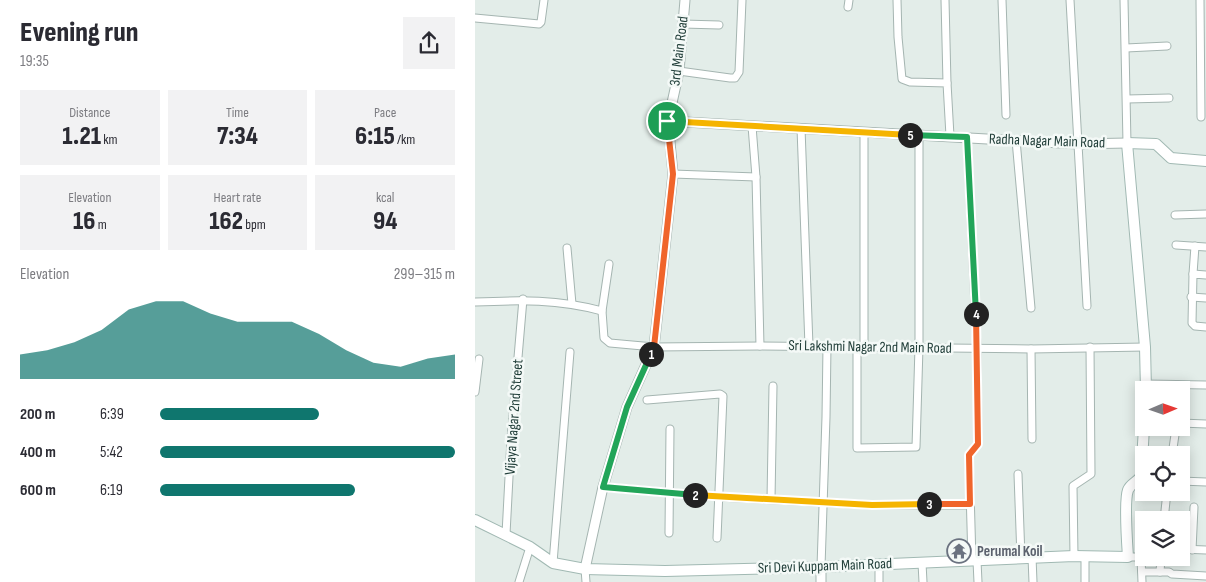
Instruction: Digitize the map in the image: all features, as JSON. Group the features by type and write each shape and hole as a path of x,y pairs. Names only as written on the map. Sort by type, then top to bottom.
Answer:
{"main road":[{"path":"1147,381 1127,143 1156,144 1171,158 1206,160"},
{"path":"1128,557 1127,498 1130,486 1137,482 1141,476 1144,436"},
{"name":"Sri Devi Kuppam Main Road","path":"475,520 530,547 553,563 585,570 665,571 879,565 1032,557 1128,557"}],"street":[{"path":"475,18 539,24 541,22 544,0"},
{"name":"3rd Main Road","path":"585,570 603,487 627,407 654,347 673,174 667,121 679,72 685,0"},
{"path":"679,72 735,78 739,72 742,0"},
{"path":"897,0 902,79 910,82 947,83"},
{"path":"945,0 950,136"},
{"path":"1002,0 1006,115"},
{"path":"1070,0 1087,306"},
{"path":"1124,0 1127,143"},
{"path":"1200,0 1203,37 1201,117"},
{"path":"683,24 719,25"},
{"path":"1126,48 1167,46"},
{"path":"1127,99 1169,98"},
{"name":"Radha Nagar Main Road","path":"667,121 1078,144 1127,143"},
{"path":"752,126 756,177 760,346"},
{"path":"801,128 809,346"},
{"path":"864,132 857,448 916,447 919,347 919,135"},
{"path":"967,137 977,348 978,444 969,455 970,504 974,561 978,582"},
{"path":"1016,140 1031,308"},
{"path":"673,174 756,177"},
{"path":"1175,215 1206,214"},
{"path":"1176,245 1206,247"},
{"path":"1195,246 1191,297 1193,323 1195,326 1206,327"},
{"path":"567,248 573,304"},
{"path":"475,302 523,300 573,304 602,311 609,264"},
{"path":"1193,274 1206,274"},
{"path":"1191,297 1206,298"},
{"name":"Vijaya Nagar 2nd Street","path":"506,534 511,439 523,300"},
{"name":"Sri Lakshmi Nagar 2nd Main Road","path":"602,311 604,338 607,342 654,347 827,346 1031,349 1145,347"},
{"path":"821,582 827,346"},
{"path":"1085,582 1079,556 1073,486 1091,474 1090,347"},
{"path":"1031,349 1032,439"},
{"path":"553,563 570,352"},
{"path":"475,392 479,359"},
{"path":"1190,386 1206,385"},
{"path":"771,499 773,386"},
{"path":"647,400 719,394 723,396 717,538"},
{"path":"1190,424 1206,424"},
{"path":"669,533 670,429"},
{"path":"1018,474 1021,558"},
{"path":"1190,481 1206,482"},
{"path":"603,487 669,494 872,505 970,504"},
{"path":"1194,507 1192,550 1206,550"},
{"path":"519,582 530,547"},
{"path":"1032,557 1033,582"},
{"path":"1128,557 1141,558 1142,582"},
{"path":"923,563 923,582"},
{"path":"879,565 879,582"},
{"path":"1160,566 1160,572"},
{"path":"585,570 586,582"},
{"path":"1142,572 1160,572 1197,579 1206,576"}],"place":[{"name":"Perumal Koil","path":"959,551"}],"route":[{"path":"667,121 967,137 977,348 978,444 969,455 970,504 872,505 669,494 603,487 627,407 654,347 673,174 667,121"}]}
